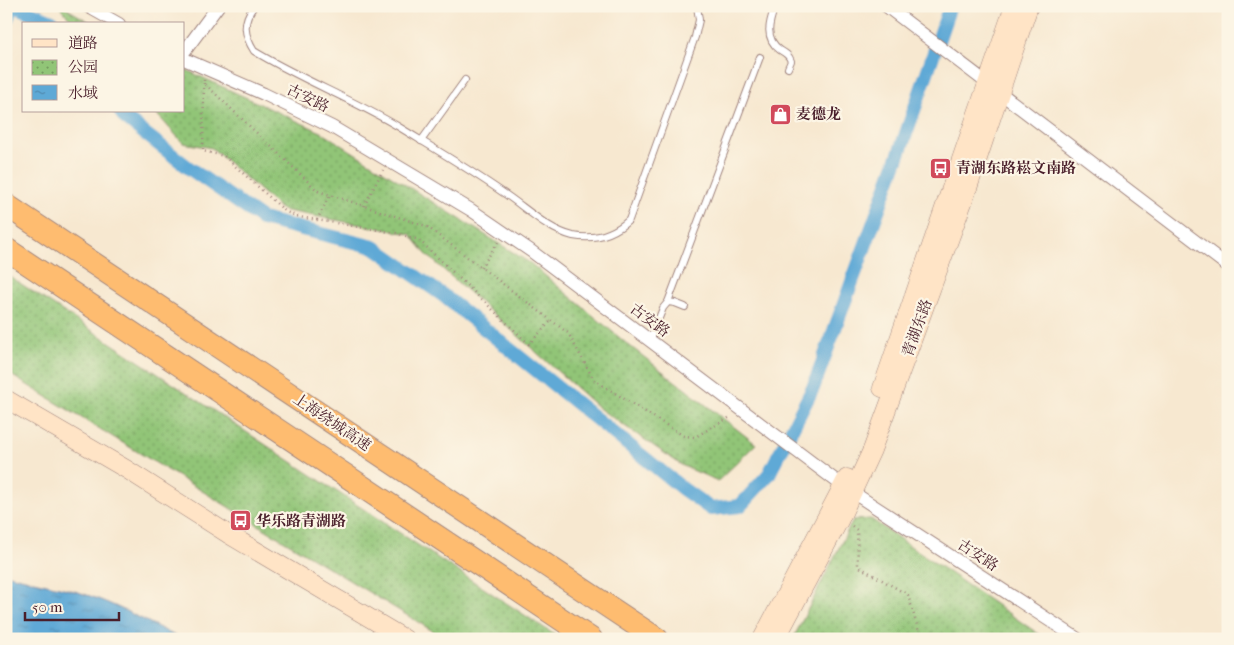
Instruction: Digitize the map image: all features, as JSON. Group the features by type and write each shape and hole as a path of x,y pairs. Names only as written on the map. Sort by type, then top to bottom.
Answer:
{"highway":[{"name":"上海绕城高速","path":"6,206 657,639"},
{"path":"6,249 591,639"}],"main road":[{"name":"青湖东路","path":"993,87 1014,6"},
{"name":"青湖东路","path":"776,639 840,519 868,430 993,87 1029,6"},
{"path":"6,399 126,468 228,534 405,639"},
{"name":"青湖东路","path":"762,639 848,489"}],"street":[{"path":"87,6 115,22"},
{"path":"185,51 218,6"},
{"path":"886,6 1228,266"},
{"name":"古安路","path":"185,59 264,94 323,123 471,210 532,251 848,489 1078,639"}],"lane":[{"path":"254,6 246,24 246,40 254,51 362,107 421,141 481,178 536,217 572,236 588,237 606,236 619,229 629,220 695,37 699,20 696,6"},
{"path":"775,6 768,32 774,45 790,56 791,60 788,68"},
{"path":"650,340 663,308 668,302 760,57"},
{"path":"421,141 465,80"},
{"path":"668,302 685,307"}],"path":[{"path":"207,69 204,83 203,151 224,156 286,212 299,217 396,233 419,240 529,344 551,321"},
{"path":"204,83 318,191 426,226 568,333 594,380 684,436 695,437 742,410"},
{"path":"364,206 388,160"},
{"path":"317,220 330,195"},
{"path":"481,268 505,233"},
{"path":"840,519 857,530 858,566 908,595 920,639"}],"green space":[{"path":"59,6 90,22 73,22"},
{"path":"185,69 321,132 530,263 626,343 756,444 718,481 683,466 600,409 426,254 410,234 282,210 212,148 183,143 155,112 185,112"},
{"path":"6,274 561,639 446,639 6,372"},
{"path":"871,519 1046,639 793,639 853,520"}],"water":[{"path":"6,574 91,596 131,613 181,639 6,638"}],"waterway":[{"path":"6,21 13,6"},
{"path":"14,6 53,22"},
{"path":"121,112 125,118 189,168 262,219 374,247 444,296 683,489 711,509 740,506 769,474 813,388 900,151 950,6"}],"place":[{"name":"麦德龙","path":"780,114"},
{"name":"青湖东路崧文南路","path":"940,168"},
{"name":"华乐路青湖路","path":"240,521"}]}
